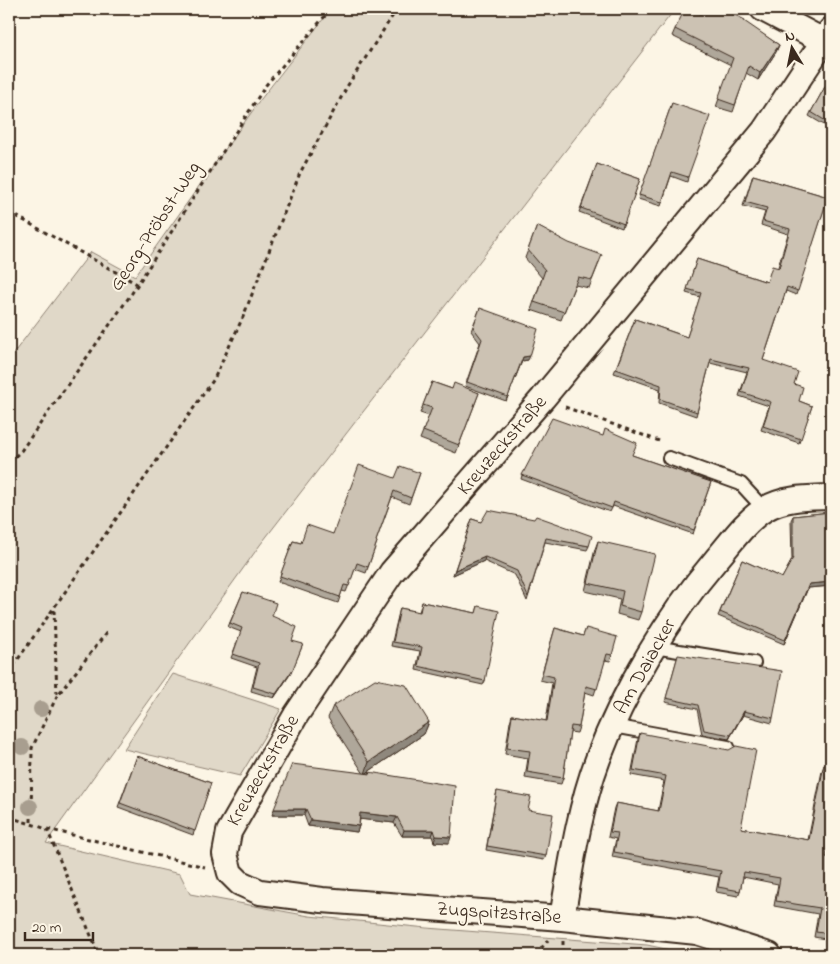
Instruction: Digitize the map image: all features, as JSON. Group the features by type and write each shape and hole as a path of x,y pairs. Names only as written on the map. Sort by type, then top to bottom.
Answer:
{"street":[{"path":"763,9 829,38"},
{"name":"Kreuzeckstraße","path":"230,873 225,854 229,832 296,715 392,572 543,398 764,131 829,38"},
{"name":"Am Daiacker","path":"562,918 582,817 598,759 654,647 689,592 741,531 764,509 800,498 831,497"},
{"name":"Zugspitzstraße","path":"230,873 240,883 260,892 562,918 697,932 741,950 769,955"}],"lane":[{"path":"669,458 742,484 764,509"},
{"path":"654,647 754,663"},
{"path":"613,726 728,747"}],"path":[{"name":"Georg-Pröbst-Weg","path":"9,462 22,450 137,284 266,85 331,9"},
{"path":"9,672 214,378 243,317 300,173 348,85 397,9"},
{"path":"9,212 137,284"},
{"path":"54,610 57,696"},
{"path":"31,822 32,748 57,696 107,632"},
{"path":"9,816 47,828 230,873"},
{"path":"47,828 99,955"}],"shaded area":[{"path":"331,9 675,9 260,545 46,843 180,874 190,894 309,916 427,928 647,945 694,955 9,955 9,359 91,252 135,276 261,99"},
{"path":"173,674 281,709 240,776 124,749"}],"building":[{"path":"685,9 701,14 704,9 723,9 745,20 779,45 760,73 749,66 735,105 718,99 733,58 675,29"},
{"path":"831,76 831,124 811,112"},
{"path":"672,103 710,116 688,177 672,172 662,202 639,195"},
{"path":"597,164 640,179 624,224 581,208"},
{"path":"753,175 828,197 798,291 787,287 763,360 798,372 794,384 803,387 799,401 812,406 801,439 763,426 771,402 741,392 749,368 711,359 697,412 660,399 661,385 616,369 635,319 687,337 701,293 687,289 697,259 767,282 772,266 779,268 790,229 763,221 767,208 745,202"},
{"path":"537,226 569,243 602,255 592,280 578,277 564,312 534,302 545,270 528,250"},
{"path":"480,308 538,329 530,356 523,357 508,397 467,382 482,339 473,327"},
{"path":"432,382 452,389 454,383 479,393 459,445 423,431 432,408 423,405"},
{"path":"552,418 603,436 605,429 637,443 632,455 711,482 694,530 614,502 612,508 522,475"},
{"path":"359,465 395,478 400,466 420,473 411,498 394,491 368,567 357,563 349,586 344,585 340,597 280,576 293,541 301,543 307,525 333,534"},
{"path":"488,510 534,519 536,516 592,536 589,546 546,538 528,597 517,571 485,557 455,570 472,519 481,522"},
{"path":"831,512 831,582 809,584 785,640 720,612 742,560 782,578 793,558 793,516"},
{"path":"598,541 655,554 641,612 620,606 623,591 588,583"},
{"path":"243,592 276,603 272,616 297,627 292,641 303,644 293,669 276,694 253,687 259,663 233,654 242,628 230,623"},
{"path":"422,602 476,613 478,606 499,611 485,681 418,666 422,647 393,642 400,608 420,612"},
{"path":"555,628 583,636 586,628 617,637 612,655 607,654 597,689 586,686 579,727 571,726 563,778 527,772 530,751 507,748 512,715 547,721 554,677 542,674"},
{"path":"678,655 782,671 773,718 744,711 731,735 704,730 698,705 666,698"},
{"path":"375,679 406,685 429,722 369,762 333,706"},
{"path":"640,733 729,750 736,746 756,750 741,828 809,840 824,765 831,767 831,830 826,857 831,858 831,934 816,932 820,908 776,901 780,878 744,872 740,891 718,887 721,871 614,852 618,833 610,832 616,803 659,811 666,776 633,770"},
{"path":"137,756 211,783 195,831 120,803"},
{"path":"292,764 371,774 369,772 455,786 451,837 436,836 434,830 404,830 397,817 360,813 359,826 311,820 306,809 274,809"},
{"path":"497,791 531,797 528,810 553,814 546,856 487,846"}]}
